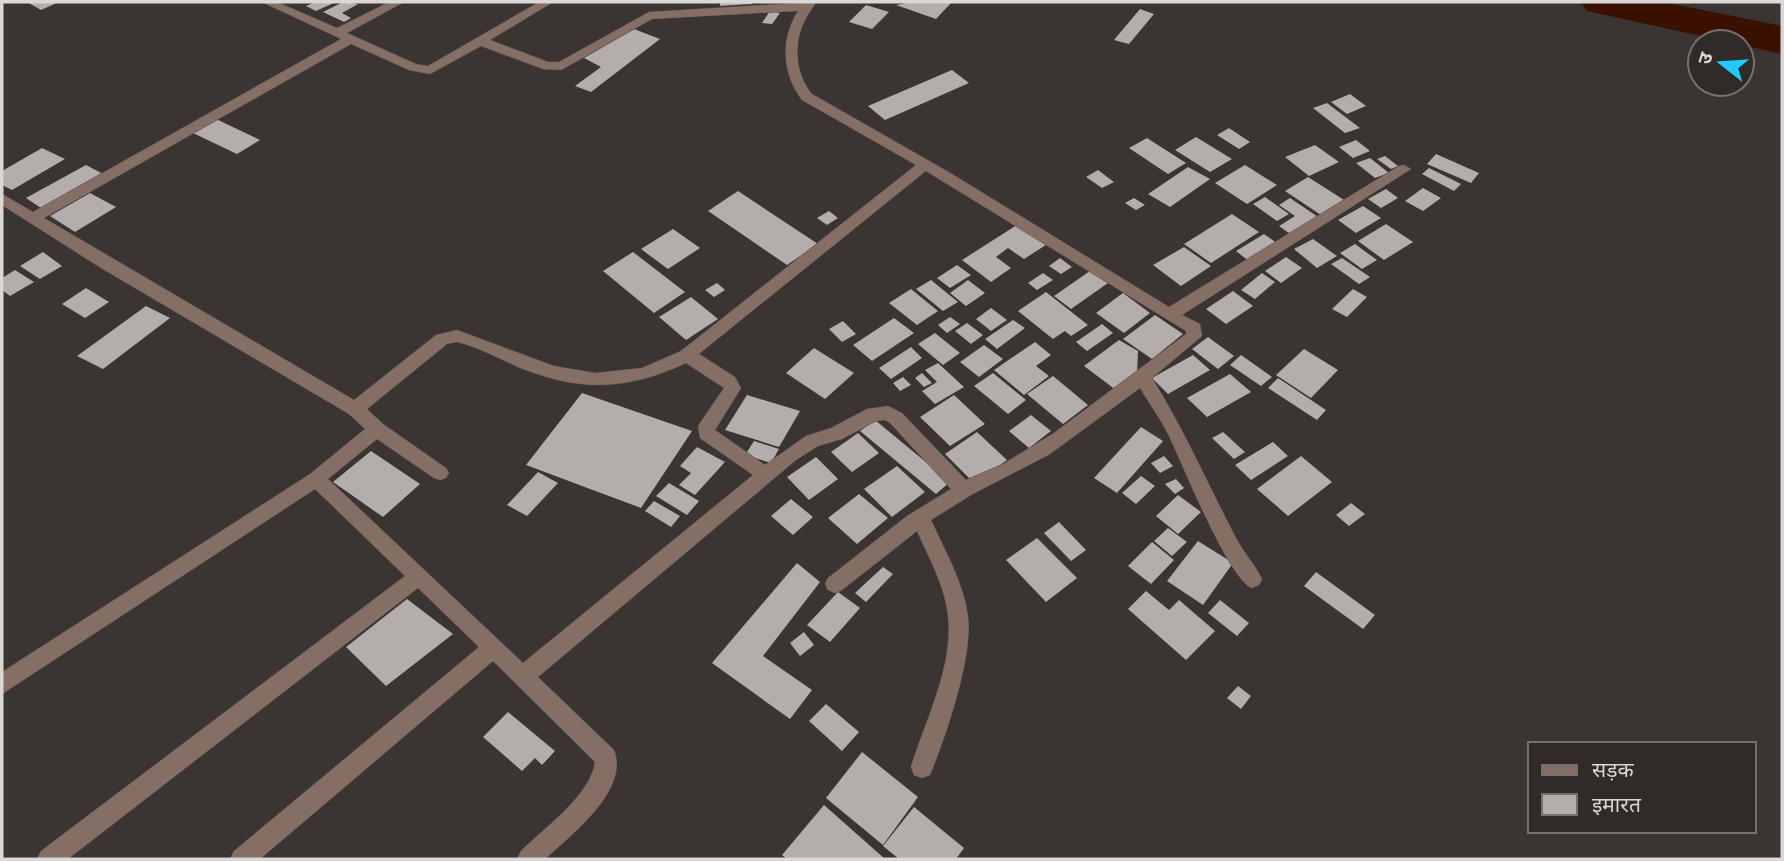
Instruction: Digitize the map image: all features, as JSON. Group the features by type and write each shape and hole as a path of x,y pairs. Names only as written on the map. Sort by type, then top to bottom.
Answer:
{"street":[{"path":"268,2 421,70 440,65 547,2"},
{"path":"33,218 398,2"},
{"path":"480,41 554,67 568,63 649,16 809,4"},
{"path":"809,4 796,27 792,58 797,88 807,97 1194,328 1194,336 1108,404 1011,468 964,490 835,584"},
{"path":"355,409 442,339 457,336 559,376 595,382 643,374 687,355 925,165"},
{"path":"1170,315 1404,169"},
{"path":"2,199 106,264 355,409 377,429 440,473"},
{"path":"687,355 729,382 733,388 707,426 706,433 766,475"},
{"path":"1142,377 1174,428 1230,547 1252,579"},
{"path":"523,676 766,475 812,442 880,412 896,418 964,490"},
{"path":"2,684 316,479 377,429"},
{"path":"316,479 606,758 604,779 587,802 529,859"},
{"path":"922,519 954,597 959,630 953,664 922,767"},
{"path":"49,859 419,576"},
{"path":"242,859 494,648"}],"building":[{"path":"27,2 59,2 41,10"},
{"path":"315,2 336,2 316,11 306,6"},
{"path":"343,2 358,4 342,13 351,18 344,22 323,12"},
{"path":"720,2 752,2 752,4 720,6"},
{"path":"913,2 951,3 936,19 896,5"},
{"path":"866,5 889,12 872,29 849,22"},
{"path":"1140,9 1154,14 1129,44 1114,40"},
{"path":"770,11 780,13 772,24 762,23"},
{"path":"634,29 660,39 591,92 575,86 601,67 584,58"},
{"path":"952,70 969,83 885,120 868,106"},
{"path":"1350,94 1366,106 1347,114 1331,102"},
{"path":"1327,103 1360,128 1345,133 1313,108"},
{"path":"216,119 260,140 237,154 193,133"},
{"path":"1229,128 1250,142 1239,149 1217,135"},
{"path":"1196,137 1232,159 1210,172 1175,150"},
{"path":"1147,138 1186,163 1168,174 1129,148"},
{"path":"1356,140 1370,151 1353,158 1339,147"},
{"path":"1315,145 1339,162 1309,176 1285,157"},
{"path":"42,148 65,159 12,190 2,185 2,171"},
{"path":"1436,154 1479,173 1471,183 1427,164"},
{"path":"1385,156 1398,166 1391,169 1377,159"},
{"path":"1370,158 1389,173 1375,178 1356,163"},
{"path":"86,165 105,175 44,210 26,198"},
{"path":"1245,165 1277,185 1247,204 1215,183"},
{"path":"1188,167 1210,179 1170,207 1148,194"},
{"path":"1429,168 1461,184 1454,191 1422,174"},
{"path":"1098,170 1114,182 1102,188 1086,177"},
{"path":"1308,177 1344,200 1321,215 1285,191"},
{"path":"1423,188 1441,198 1423,211 1405,201"},
{"path":"1386,189 1398,198 1381,208 1368,199"},
{"path":"738,191 818,244 787,265 708,211"},
{"path":"90,193 116,207 75,232 50,216"},
{"path":"1265,197 1289,214 1277,221 1253,204"},
{"path":"1134,198 1145,205 1136,210 1125,203"},
{"path":"1290,198 1321,219 1293,236 1279,226 1295,216 1279,205"},
{"path":"1363,206 1381,218 1356,233 1338,220"},
{"path":"829,211 838,218 827,225 817,218"},
{"path":"1232,214 1259,232 1211,263 1184,244"},
{"path":"1020,223 1049,243 1024,259 1008,248 996,257 1011,268 991,282 962,260"},
{"path":"1386,224 1413,242 1384,260 1358,241"},
{"path":"673,229 700,248 668,269 641,249"},
{"path":"1264,234 1278,244 1250,262 1236,251"},
{"path":"1313,239 1337,256 1317,268 1294,249"},
{"path":"1355,244 1377,260 1362,269 1340,253"},
{"path":"1184,247 1211,266 1181,286 1153,265"},
{"path":"43,252 62,266 40,279 20,266"},
{"path":"633,252 685,292 654,313 603,271"},
{"path":"1286,257 1302,268 1281,283 1265,271"},
{"path":"1060,258 1072,267 1061,274 1049,266"},
{"path":"1342,258 1370,277 1359,284 1331,264"},
{"path":"957,265 971,275 950,288 937,278"},
{"path":"15,270 34,282 10,296 2,290 2,278"},
{"path":"1090,271 1108,283 1071,309 1054,296"},
{"path":"1043,273 1053,280 1037,290 1028,283"},
{"path":"1262,273 1275,282 1255,299 1241,290"},
{"path":"931,280 958,302 943,311 916,289"},
{"path":"968,280 985,293 966,306 950,293"},
{"path":"717,283 725,290 714,297 705,290"},
{"path":"86,288 109,302 85,318 62,304"},
{"path":"911,289 938,311 917,325 889,303"},
{"path":"1353,289 1367,297 1347,317 1332,309"},
{"path":"1233,291 1253,306 1226,324 1206,309"},
{"path":"1046,292 1088,325 1071,336 1065,331 1053,339 1018,311"},
{"path":"1123,293 1150,313 1124,333 1096,313"},
{"path":"691,297 718,319 686,340 659,317"},
{"path":"146,306 170,318 103,369 77,356"},
{"path":"991,308 1007,320 991,331 976,319"},
{"path":"1155,315 1183,334 1152,359 1123,339"},
{"path":"950,317 960,324 947,333 938,325"},
{"path":"894,318 914,333 872,361 853,345"},
{"path":"1013,320 1025,328 997,349 985,339"},
{"path":"843,321 856,334 842,342 829,329"},
{"path":"967,323 983,335 971,344 955,331"},
{"path":"1102,324 1113,333 1087,351 1076,342"},
{"path":"935,333 960,353 943,365 918,344"},
{"path":"1208,337 1234,356 1218,369 1192,349"},
{"path":"1119,340 1138,351 1137,374 1116,390 1084,366"},
{"path":"1035,342 1051,355 1036,366 1049,376 1024,395 994,370"},
{"path":"984,345 1003,359 979,377 960,362"},
{"path":"911,347 922,358 891,379 879,368"},
{"path":"814,348 854,373 825,399 786,373"},
{"path":"1304,349 1338,370 1311,398 1276,375"},
{"path":"1193,355 1210,370 1168,394 1152,378"},
{"path":"1241,355 1272,377 1261,386 1230,365"},
{"path":"938,363 964,387 935,404 922,391 937,382 925,370"},
{"path":"922,373 932,383 924,387 915,378"},
{"path":"993,373 1026,400 1008,414 974,386"},
{"path":"1230,374 1251,392 1207,417 1187,398"},
{"path":"1053,376 1088,405 1063,424 1027,394"},
{"path":"903,377 911,385 900,391 893,383"},
{"path":"1278,378 1326,410 1317,420 1268,388"},
{"path":"582,393 692,431 641,508 526,465"},
{"path":"747,395 800,411 779,447 725,430"},
{"path":"954,395 985,424 950,446 920,417"},
{"path":"1031,415 1051,431 1029,448 1009,431"},
{"path":"875,420 950,482 936,494 860,431"},
{"path":"1141,427 1163,441 1117,493 1094,478"},
{"path":"977,432 1007,460 974,483 945,454"},
{"path":"1223,432 1245,452 1234,459 1212,438"},
{"path":"858,433 879,453 852,472 831,452"},
{"path":"754,441 779,449 771,463 745,455"},
{"path":"1273,442 1288,456 1251,480 1235,465"},
{"path":"697,447 725,462 695,495 679,485 691,473 680,466"},
{"path":"371,451 420,484 383,517 333,482"},
{"path":"1164,456 1173,466 1160,473 1151,463"},
{"path":"1301,456 1332,482 1288,516 1257,489"},
{"path":"816,457 838,479 809,500 787,477"},
{"path":"897,466 925,492 892,517 864,489"},
{"path":"538,472 558,483 527,516 507,505"},
{"path":"1141,476 1155,486 1136,504 1122,493"},
{"path":"1176,479 1184,488 1175,494 1165,484"},
{"path":"669,483 699,501 687,515 656,496"},
{"path":"859,494 888,518 857,544 828,518"},
{"path":"1178,495 1201,512 1178,534 1156,516"},
{"path":"791,499 813,517 793,535 771,516"},
{"path":"654,501 680,516 671,527 645,511"},
{"path":"1351,503 1365,514 1349,526 1336,515"},
{"path":"1059,522 1086,550 1071,561 1044,533"},
{"path":"1168,528 1187,542 1172,556 1154,541"},
{"path":"1037,538 1077,578 1046,602 1006,560"},
{"path":"1198,541 1233,563 1203,605 1167,581"},
{"path":"1152,542 1174,560 1151,584 1128,566"},
{"path":"797,563 820,582 763,656 812,690 790,719 712,663"},
{"path":"883,567 893,574 866,602 855,593"},
{"path":"1316,572 1375,615 1363,629 1304,586"},
{"path":"1146,591 1169,610 1179,600 1215,631 1186,660 1128,609"},
{"path":"838,592 860,608 830,642 807,625"},
{"path":"407,599 453,634 386,686 346,647"},
{"path":"1220,600 1249,623 1237,636 1208,613"},
{"path":"804,632 814,645 800,656 790,643"},
{"path":"1238,686 1251,696 1241,709 1227,698"},
{"path":"826,704 859,732 842,751 809,721"},
{"path":"508,712 555,751 542,765 535,758 522,771 483,737"},
{"path":"862,752 918,797 883,845 826,798"},
{"path":"824,805 885,859 787,859 782,855"},
{"path":"914,807 964,848 956,859 899,859 883,846"}],"waterway":[{"path":"1602,2 1782,40"}]}
